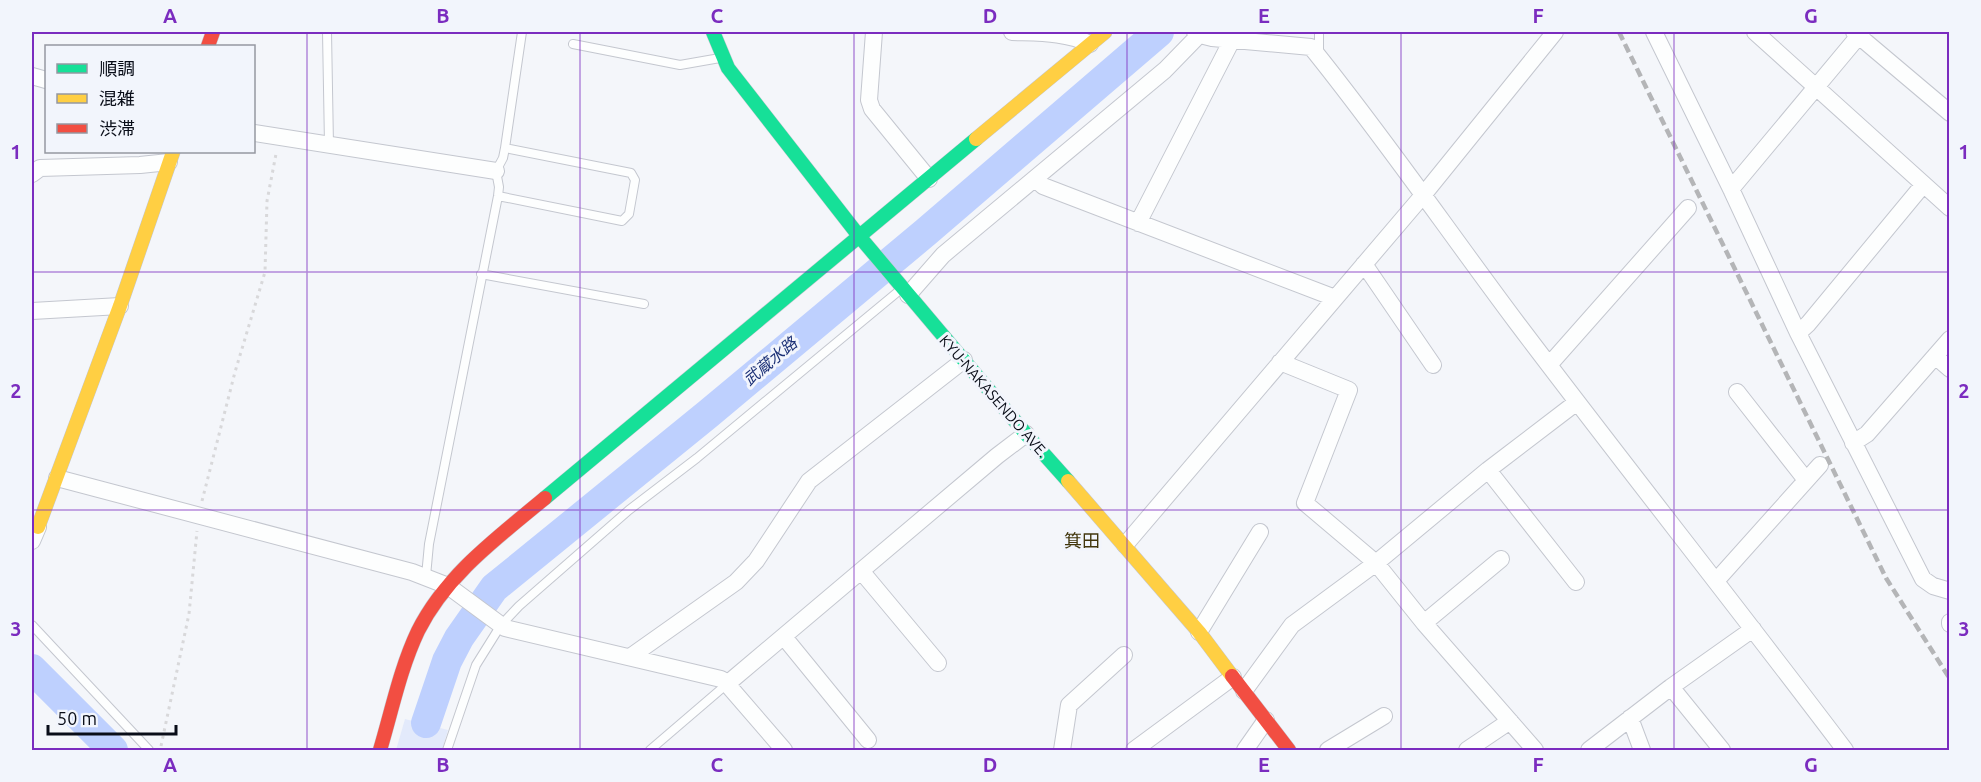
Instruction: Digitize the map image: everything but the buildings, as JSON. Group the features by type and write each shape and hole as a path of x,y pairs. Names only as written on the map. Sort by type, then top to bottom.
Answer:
{"street":[{"name":"KYU-NAKASENDO AVE.","path":"713,32 724,58 738,81 862,240 1026,434 1199,632 1289,750"},
{"path":"874,32 870,100 872,109 929,179"},
{"path":"1012,32 1063,33 1090,45"},
{"path":"380,750 411,648 426,618 454,589 473,558 862,240 929,179 1104,32"},
{"path":"1125,545 1424,194 1555,32"},
{"path":"1654,32 1798,333 1923,579 1934,586 1950,591"},
{"path":"1755,32 1950,208"},
{"path":"903,289 1165,70 1199,33 1232,40 1311,47 1349,93 1577,402 1845,750"},
{"path":"1731,189 1858,33 1950,113"},
{"path":"1138,223 1232,40"},
{"path":"255,133 496,171"},
{"path":"32,174 40,168 140,165 171,157"},
{"path":"35,534 120,306 171,157"},
{"path":"1035,179 1043,186 1335,298"},
{"path":"1798,333 1808,324 1923,185"},
{"path":"1549,365 1688,208"},
{"path":"1364,264 1433,365"},
{"path":"32,311 120,306"},
{"path":"1853,443 1867,434 1950,339"},
{"path":"1935,356 1950,369"},
{"path":"630,657 736,582 756,561 809,481 964,360"},
{"path":"1280,362 1349,390 1305,503 1376,563 1424,623 1535,750"},
{"path":"1737,392 1806,480"},
{"path":"1244,691 1293,625 1376,563 1488,470 1577,402"},
{"path":"727,684 1026,434"},
{"path":"1716,581 1820,465"},
{"path":"1488,470 1576,582"},
{"path":"57,478 426,576 454,589 505,628 721,679 784,750"},
{"path":"1199,632 1260,532"},
{"path":"1424,623 1501,559"},
{"path":"861,572 938,663"},
{"path":"1589,750 1671,687 1753,629"},
{"path":"784,637 868,740"},
{"path":"1062,750 1070,705 1124,655"},
{"path":"1134,750 1233,676"},
{"path":"1671,687 1722,750"},
{"path":"1328,750 1384,716"},
{"path":"1630,718 1642,750"},
{"path":"1245,750 1266,720"},
{"path":"1467,750 1510,721"}],"lane":[{"path":"327,32 329,145"},
{"path":"426,576 429,544 498,196 496,171 505,148 522,32"},
{"path":"1319,32 1319,56"},
{"path":"573,44 680,65 724,58"},
{"path":"498,196 622,221 629,214 635,180 632,173 505,148"},
{"path":"482,274 644,304"},
{"path":"447,750 470,678 497,622 629,510 697,458 903,289"},
{"path":"32,625 149,750"},
{"path":"650,750 727,684"}],"path":[{"path":"159,750 189,614 198,515 235,372 265,272 267,201 279,137"}],"shaded area":[{"path":"405,719 448,730 442,750 396,750"}],"waterway":[{"name":"武蔵水路","path":"426,723 447,661 459,638 494,588 708,414 926,232 1159,32"},
{"path":"32,669 113,750"}],"railway":[{"path":"1619,32 1886,578 1950,679"}],"traffic: fast":[{"path":"713,32 728,68 859,236 1068,481"},
{"path":"545,498 976,139"}],"traffic: slow":[{"path":"976,139 1105,32"},
{"path":"38,527 120,306 173,153"},
{"path":"1068,481 1199,632 1232,676"}],"traffic: jam":[{"path":"208,45 213,32"},
{"path":"380,750 406,660 418,631 430,611 443,592 474,558 545,498"},
{"path":"1232,676 1289,750"}],"district":[{"name":"箕田","path":"1082,540"}]}
